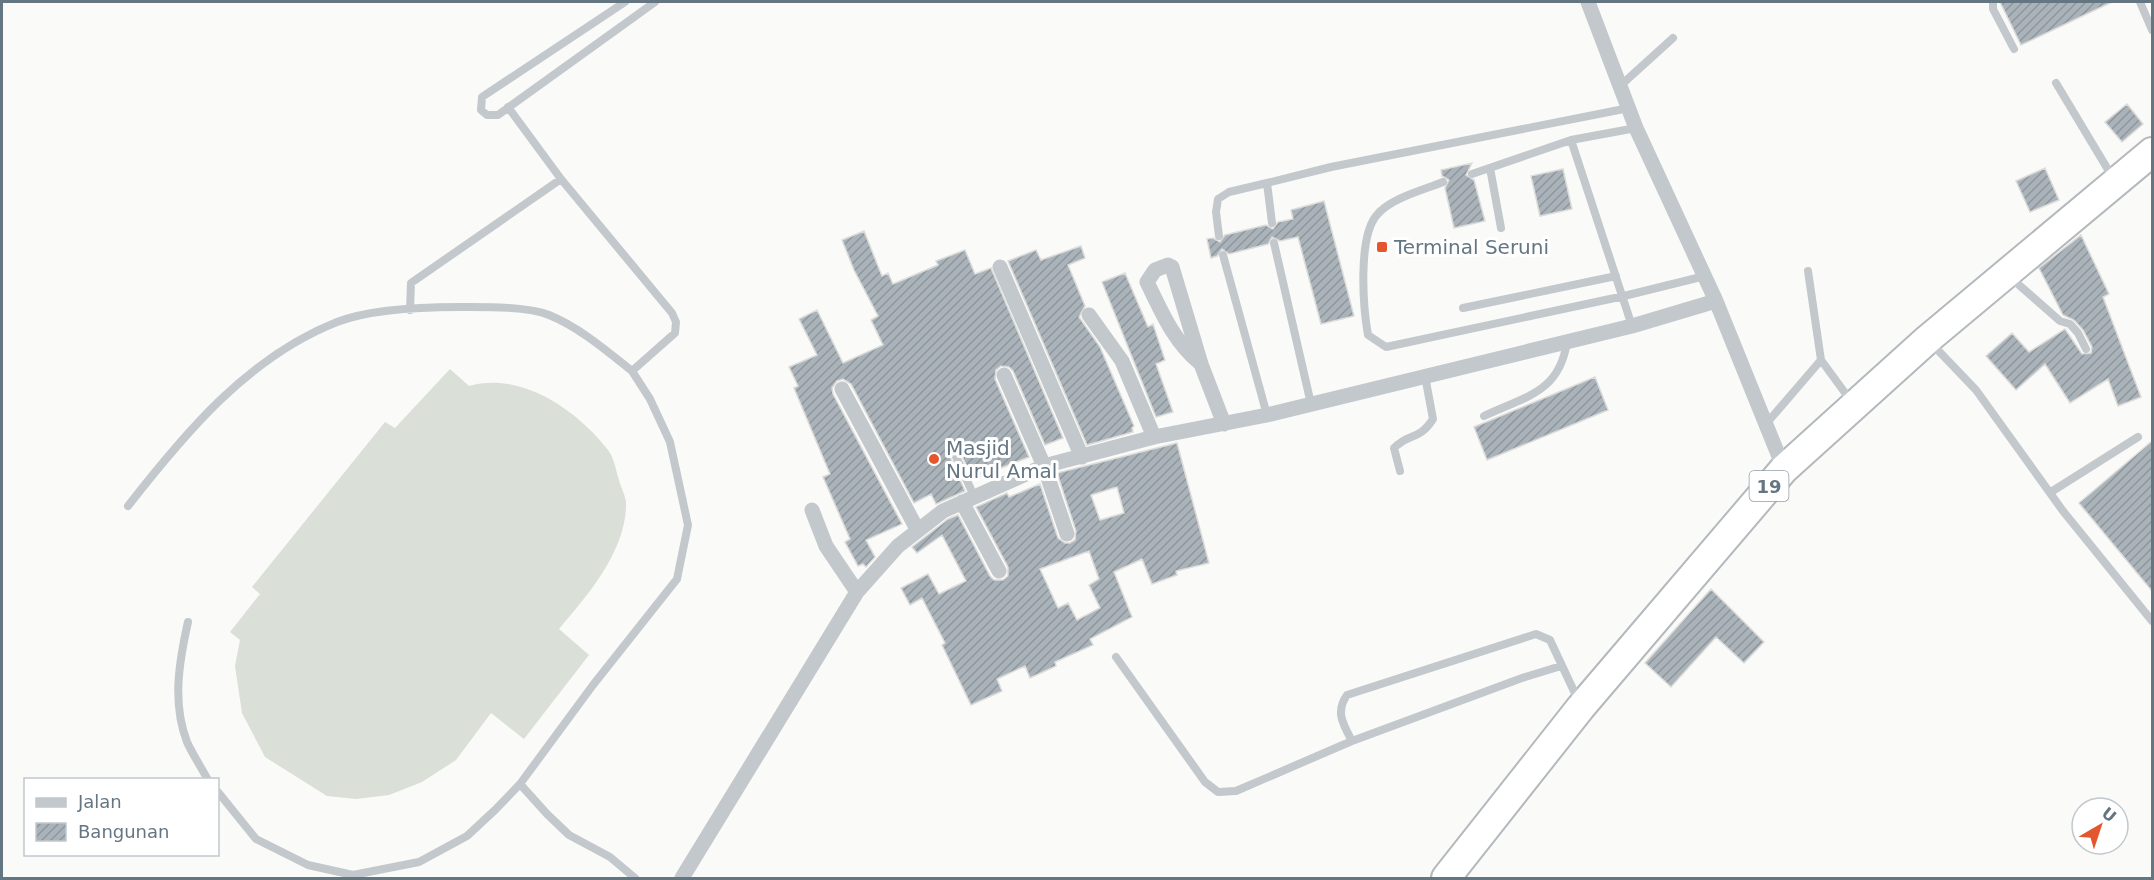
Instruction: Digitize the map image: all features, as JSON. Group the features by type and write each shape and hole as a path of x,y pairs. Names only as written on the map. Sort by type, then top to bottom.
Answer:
{"highway":[{"name":"19","path":"1446,879 1581,707 1784,469 1928,339 2152,152"}],"street":[{"path":"1588,2 1636,128 1716,301 1784,469"},
{"path":"1000,267 1082,457"},
{"path":"1201,364 1178,344 1168,325 1147,282 1155,270 1172,267 1201,364 1224,424"},
{"path":"682,879 857,592 917,529 968,499 1044,466 1154,437 1267,415 1567,342 1632,326 1716,301"},
{"path":"1089,315 1122,361 1154,437"},
{"path":"1004,375 1044,466 1067,534"},
{"path":"842,389 917,529"},
{"path":"968,499 999,571"},
{"path":"812,510 826,546 857,592"}],"lane":[{"path":"625,2 482,97 480,105 486,115 493,117 508,107 655,2"},
{"path":"1994,2 1993,9 2014,49"},
{"path":"2140,2 2152,30"},
{"path":"1620,86 1673,39"},
{"path":"2056,83 2115,182"},
{"path":"508,107 561,179 672,313 676,322 675,333 632,371"},
{"path":"1219,236 1216,212 1218,199 1229,192 1331,167 1629,108"},
{"path":"1472,174 1571,140 1636,128"},
{"path":"1571,140 1632,326"},
{"path":"1490,168 1501,228"},
{"path":"410,310 411,283 561,179"},
{"path":"1443,182 1396,202 1377,215 1367,235 1364,309 1368,335 1386,347 1624,296 1705,276"},
{"path":"1267,183 1272,224"},
{"path":"1274,243 1311,404"},
{"path":"1223,255 1267,415"},
{"path":"1808,271 1821,360 1854,405"},
{"path":"2005,273 2060,321 2070,324 2086,349"},
{"path":"1463,308 1616,276"},
{"path":"128,506 221,396 294,344 338,322 410,310 497,307 548,314 601,347 632,371 650,399 670,442 688,525 677,579 593,685 520,784 467,836 419,862 353,875 309,865 256,838 219,793"},
{"path":"1928,339 1976,390 2101,560 2152,621"},
{"path":"1484,416 1547,386 1563,363 1567,342"},
{"path":"1766,424 1821,360"},
{"path":"1400,471 1394,448 1401,441 1424,432 1433,419 1425,376"},
{"path":"2051,492 2138,437"},
{"path":"952,448 968,499"},
{"path":"188,622 179,665 178,706 187,742 207,778"},
{"path":"1352,741 1340,718 1340,705 1347,695 1536,634 1550,640 1559,654 1561,666 1581,707"},
{"path":"1116,657 1205,782 1218,792 1236,791 1352,741 1522,678 1561,666"},
{"path":"520,784 569,834 610,857 635,879"}],"shaded area":[{"path":"450,369 469,386 489,383 508,384 546,397 581,421 612,456 626,503 619,540 593,587 559,629 589,655 524,739 491,713 456,760 422,782 389,795 356,799 327,796 265,757 242,713 235,666 240,640 230,632 260,594 252,587 385,422 395,428"}],"building":[{"path":"2000,2 2112,2 2021,45"},
{"path":"2127,104 2143,124 2122,142 2105,122"},
{"path":"1472,163 1466,175 1474,180 1485,221 1454,228 1445,188 1449,180 1442,176 1441,170"},
{"path":"2045,168 2059,200 2030,212 2016,181"},
{"path":"1563,169 1572,209 1540,216 1531,176"},
{"path":"1324,201 1354,316 1321,324 1298,237 1280,241 1272,237 1268,244 1229,254 1222,249 1217,256 1211,258 1207,239 1213,238 1220,242 1225,235 1266,225 1273,229 1278,222 1293,219 1291,210"},
{"path":"864,231 882,276 888,273 893,284 938,265 936,261 965,250 975,274 991,268 1063,438 1045,445 1013,371 1009,367 1001,366 996,370 995,379 1029,457 973,479 957,446 950,442 947,450 965,491 936,504 931,494 914,503 851,384 843,379 837,381 832,388 833,394 902,524 866,540 875,557 866,567 863,564 858,566 845,542 850,539 823,477 830,474 794,388 798,386 789,367 817,355 799,319 817,310 843,363 883,345 871,320 878,316 854,270 842,240"},
{"path":"2081,235 2109,294 2103,297 2141,397 2118,406 2108,379 2070,403 2045,364 2016,390 1986,356 2012,333 2029,352 2065,329 2082,354 2091,353 2092,347 2083,330 2074,320 2063,315 2039,268"},
{"path":"1081,246 1085,258 1068,265 1085,306 1079,317 1100,347 1134,426 1133,432 1087,445 1008,261 1036,250 1041,260"},
{"path":"1125,273 1148,327 1153,324 1165,360 1156,364 1173,412 1156,417 1102,282"},
{"path":"1595,377 1608,410 1487,460 1474,427"},
{"path":"2152,441 2152,591 2079,503"},
{"path":"1177,443 1209,563 1176,571 1177,575 1152,584 1142,559 1114,572 1132,617 1090,639 1093,645 1055,662 1056,666 1030,678 1025,666 997,679 1002,691 971,705 942,645 945,643 922,598 910,605 901,588 928,574 939,594 966,581 942,535 917,553 912,547 948,519 958,515 990,576 994,580 1003,580 1008,576 1008,567 976,507 1007,493 1009,497 1040,484 1058,538 1065,543 1070,543 1075,540 1076,531 1057,473","holes":["1117,487 1124,513 1100,520 1091,495","1089,551 1099,579 1089,585 1100,608 1077,620 1068,603 1058,608 1040,569"]},
{"path":"1711,589 1764,642 1744,663 1716,637 1671,687 1645,663"}],"place":[{"name":"Terminal Seruni","path":"1382,247"},
{"name":"Masjid Nurul Amal","path":"934,459"}]}
